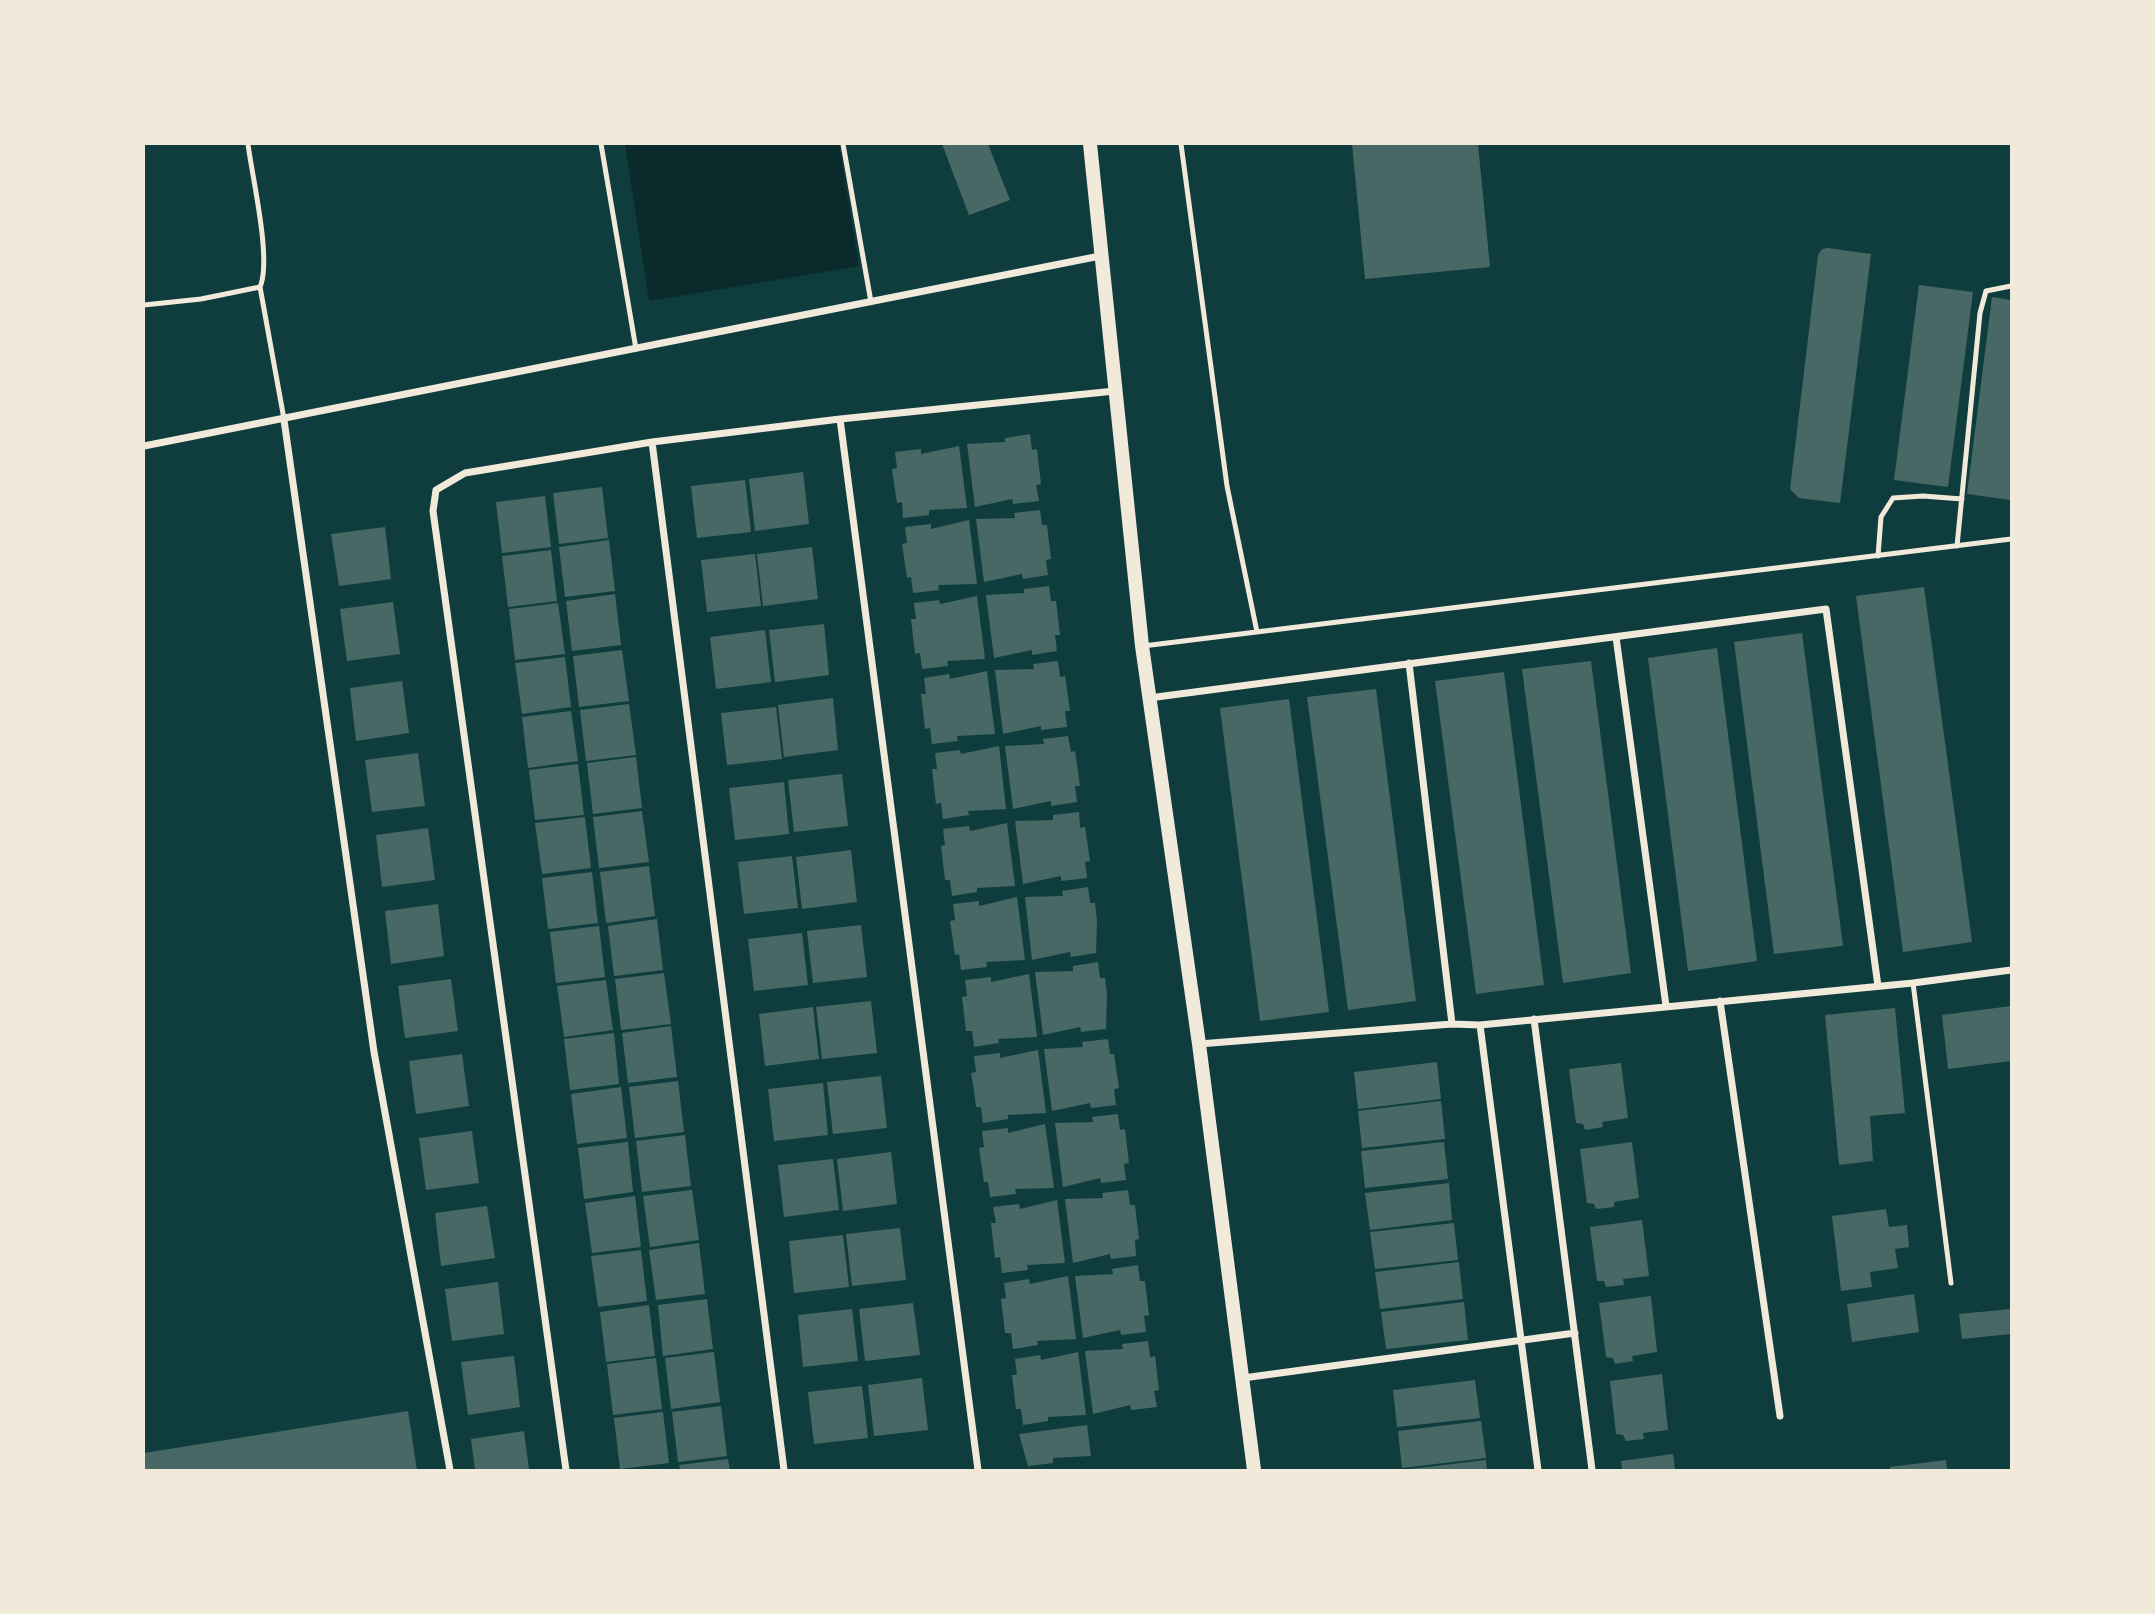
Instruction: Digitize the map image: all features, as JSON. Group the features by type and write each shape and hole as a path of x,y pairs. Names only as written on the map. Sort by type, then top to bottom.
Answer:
{"main road":[{"path":"1090,144 1148,699 1199,1044 1254,1471"}],"street":[{"path":"144,446 1100,256"},
{"path":"566,1471 433,511 436,490 465,473 652,442 840,419 1116,391"},
{"path":"840,419 978,1471"},
{"path":"284,420 374,1052 450,1471"},
{"path":"652,442 784,1471"},
{"path":"1148,699 1826,609 1878,986"},
{"path":"1616,637 1666,1006"},
{"path":"1409,663 1451,1024"},
{"path":"1199,1044 1480,1024 1913,983 2011,970"},
{"path":"1720,1001 1780,1416"},
{"path":"1534,1019 1592,1471"},
{"path":"1480,1024 1538,1471"},
{"path":"1243,1378 1575,1333"}],"lane":[{"path":"248,144 265,275 260,287 284,420"},
{"path":"601,144 636,349"},
{"path":"843,144 871,302"},
{"path":"1181,144 1227,486 1257,632"},
{"path":"1957,546 1980,313 1986,290 2011,286"},
{"path":"144,305 201,299 260,287"},
{"path":"1878,556 1881,517 1893,498 1923,496 1962,499"},
{"path":"1142,646 2011,540"},
{"path":"1913,983 1951,1283"}],"water":[{"path":"625,144 839,144 859,266 649,301"}],"building":[{"path":"942,144 988,144 1010,200 969,215"},
{"path":"1352,144 1478,144 1490,267 1365,279"},
{"path":"1822,249 1871,254 1840,503 1799,498 1790,489 1818,255"},
{"path":"1919,285 1973,292 1948,487 1894,480"},
{"path":"1992,297 2011,300 2011,500 1967,494"},
{"path":"1030,434 1032,450 1037,449 1041,484 1036,485 1039,501 1013,504 1012,499 975,507 967,444 1005,442 1005,438"},
{"path":"959,446 967,508 929,510 929,515 903,518 902,502 897,503 892,469 897,468 895,452 921,449 921,454"},
{"path":"803,472 809,524 755,531 749,479"},
{"path":"745,480 751,532 697,538 691,486"},
{"path":"602,487 608,538 559,544 553,493"},
{"path":"545,496 551,547 502,553 496,502"},
{"path":"1040,510 1042,525 1047,525 1051,559 1046,560 1048,575 1023,579 1022,574 984,582 976,519 1015,518 1014,513"},
{"path":"969,520 977,584 938,585 939,590 913,593 911,577 907,578 902,544 907,543 905,527 931,524 931,529"},
{"path":"385,527 391,579 339,586 331,534"},
{"path":"609,540 615,591 565,597 559,547"},
{"path":"812,547 818,599 763,606 757,554"},
{"path":"551,550 557,601 508,607 502,556"},
{"path":"755,554 761,606 707,612 701,560"},
{"path":"1049,586 1051,601 1056,601 1060,635 1055,635 1057,651 1032,655 1032,650 994,658 986,595 1024,593 1024,589"},
{"path":"1924,587 1972,942 1903,952 1856,596"},
{"path":"615,594 621,645 572,651 566,601"},
{"path":"977,596 985,659 947,661 948,666 922,669 920,653 915,654 911,619 916,619 914,603 939,600 940,604"},
{"path":"393,602 400,654 347,661 340,609"},
{"path":"558,603 565,654 515,660 509,609"},
{"path":"824,624 829,675 775,682 769,630"},
{"path":"765,630 771,682 716,689 710,637"},
{"path":"1802,633 1843,946 1774,954 1734,642"},
{"path":"1717,648 1757,961 1688,971 1648,658"},
{"path":"622,650 629,701 579,707 573,656"},
{"path":"565,657 571,707 522,714 515,663"},
{"path":"1058,661 1060,677 1065,676 1070,711 1065,711 1067,727 1041,730 1041,726 1003,734 995,670 1034,669 1033,664"},
{"path":"1591,661 1631,973 1563,983 1522,669"},
{"path":"987,671 995,734 957,736 958,741 932,744 930,728 925,729 921,694 926,694 924,678 949,674 950,679"},
{"path":"1504,672 1544,985 1476,994 1435,681"},
{"path":"402,681 409,733 356,741 350,688"},
{"path":"1376,689 1416,1001 1348,1010 1307,697"},
{"path":"833,698 838,750 784,757 778,705"},
{"path":"1289,699 1329,1012 1260,1021 1220,708"},
{"path":"629,704 636,755 586,761 580,710"},
{"path":"776,707 782,759 727,765 721,713"},
{"path":"571,711 578,761 528,768 522,717"},
{"path":"1068,736 1071,752 1075,751 1080,786 1075,786 1077,802 1051,806 1051,801 1013,809 1005,746 1044,744 1043,739"},
{"path":"999,746 1006,809 968,811 969,815 943,819 941,803 936,804 932,769 937,769 935,753 960,750 961,754"},
{"path":"418,753 425,806 372,812 365,760"},
{"path":"636,757 642,808 593,814 587,763"},
{"path":"578,764 584,815 535,820 529,770"},
{"path":"842,774 848,826 794,832 788,780"},
{"path":"784,782 789,834 735,840 729,788"},
{"path":"642,811 649,862 599,868 593,817"},
{"path":"1079,812 1080,828 1085,827 1090,861 1085,862 1087,878 1061,881 1061,876 1023,884 1015,821 1053,820 1053,815"},
{"path":"585,817 591,868 542,874 535,823"},
{"path":"1007,823 1015,886 977,888 977,892 952,896 950,880 945,880 941,846 945,845 943,829 969,826 970,831"},
{"path":"428,828 435,880 382,887 376,835"},
{"path":"851,850 857,902 802,909 796,857"},
{"path":"792,856 798,908 744,914 738,862"},
{"path":"649,866 655,916 606,923 600,872"},
{"path":"592,872 598,923 548,929 542,878"},
{"path":"1088,887 1090,903 1095,903 1096,953 1071,957 1070,952 1032,960 1025,897 1063,896 1062,891"},
{"path":"1017,897 1025,960 986,962 987,967 961,970 959,954 955,955 950,921 955,920 953,904 979,901 979,906"},
{"path":"438,904 444,956 391,964 385,911"},
{"path":"657,919 663,970 614,976 608,926"},
{"path":"861,925 867,977 813,983 807,931"},
{"path":"599,926 605,977 556,983 550,932"},
{"path":"802,933 808,985 754,991 748,939"},
{"path":"1098,962 1100,978 1105,978 1106,1029 1081,1032 1080,1027 1043,1035 1035,972 1073,971 1073,966"},
{"path":"664,973 671,1024 621,1030 615,979"},
{"path":"1029,974 1037,1037 998,1039 999,1043 974,1047 972,1031 966,1031 962,997 967,996 965,980 991,977 991,982"},
{"path":"451,979 458,1031 405,1038 398,986"},
{"path":"606,980 613,1030 564,1037 557,986"},
{"path":"871,1001 877,1053 822,1059 816,1007"},
{"path":"2011,1006 2011,1061 1948,1069 1942,1015"},
{"path":"813,1007 819,1059 765,1066 759,1014"},
{"path":"1895,1008 1905,1113 1870,1116 1873,1161 1839,1165 1825,1015"},
{"path":"671,1026 677,1077 628,1083 622,1033"},
{"path":"614,1033 619,1084 570,1090 564,1039"},
{"path":"1108,1039 1110,1054 1114,1054 1119,1088 1114,1089 1116,1105 1091,1108 1090,1103 1052,1111 1044,1049 1083,1047 1082,1042"},
{"path":"1038,1050 1046,1113 1008,1115 1008,1119 983,1123 981,1107 976,1107 971,1073 976,1072 974,1056 1000,1053 1000,1058"},
{"path":"462,1054 469,1106 416,1114 409,1061"},
{"path":"1437,1062 1441,1099 1358,1109 1354,1072"},
{"path":"1621,1063 1628,1118 1602,1122 1603,1127 1585,1130 1583,1124 1576,1123 1569,1069"},
{"path":"881,1076 887,1128 833,1134 827,1082"},
{"path":"678,1081 684,1132 635,1138 629,1087"},
{"path":"823,1083 828,1135 774,1141 768,1089"},
{"path":"621,1087 627,1138 577,1144 571,1094"},
{"path":"1441,1101 1445,1139 1362,1148 1358,1111"},
{"path":"1118,1114 1120,1130 1125,1129 1129,1163 1124,1164 1126,1180 1101,1183 1100,1178 1063,1187 1055,1123 1093,1122 1092,1117"},
{"path":"1045,1124 1054,1188 1015,1189 1016,1194 990,1197 988,1182 984,1182 979,1148 984,1147 982,1131 1008,1128 1008,1133"},
{"path":"472,1131 479,1183 426,1190 419,1138"},
{"path":"685,1135 691,1186 642,1192 636,1141"},
{"path":"628,1142 633,1192 584,1199 578,1148"},
{"path":"1444,1142 1448,1179 1365,1188 1361,1151"},
{"path":"1632,1142 1639,1198 1614,1202 1614,1207 1596,1209 1594,1204 1587,1203 1580,1149"},
{"path":"891,1152 897,1204 843,1211 837,1159"},
{"path":"833,1159 839,1210 784,1217 778,1165"},
{"path":"1449,1183 1452,1220 1370,1230 1365,1193"},
{"path":"692,1190 699,1240 650,1247 643,1196"},
{"path":"1128,1190 1130,1205 1135,1205 1139,1239 1135,1240 1136,1256 1111,1259 1110,1254 1073,1263 1065,1199 1103,1198 1102,1193"},
{"path":"635,1196 641,1247 592,1253 585,1203"},
{"path":"1057,1200 1065,1263 1027,1265 1028,1270 1002,1273 1000,1257 995,1258 991,1223 996,1223 993,1207 1019,1204 1020,1209"},
{"path":"487,1206 495,1258 441,1266 435,1213"},
{"path":"1886,1209 1889,1227 1907,1225 1909,1247 1895,1249 1898,1268 1870,1272 1872,1287 1841,1291 1832,1216"},
{"path":"1642,1220 1649,1276 1623,1279 1624,1285 1606,1287 1604,1281 1597,1281 1590,1227"},
{"path":"1454,1223 1458,1260 1375,1269 1370,1232"},
{"path":"900,1228 906,1280 852,1286 846,1234"},
{"path":"843,1235 849,1287 794,1293 789,1241"},
{"path":"699,1243 705,1294 656,1300 649,1250"},
{"path":"641,1250 647,1301 598,1307 591,1256"},
{"path":"1459,1262 1463,1299 1380,1309 1375,1272"},
{"path":"1138,1265 1140,1281 1145,1281 1149,1315 1144,1316 1146,1332 1121,1335 1120,1330 1083,1338 1075,1276 1113,1274 1112,1269"},
{"path":"1068,1276 1076,1339 1037,1341 1038,1345 1013,1349 1011,1333 1005,1333 1001,1299 1006,1298 1004,1283 1029,1279 1030,1284"},
{"path":"498,1282 504,1334 452,1341 445,1289"},
{"path":"1914,1294 1919,1332 1852,1342 1847,1304"},
{"path":"1651,1296 1657,1352 1632,1356 1633,1361 1615,1364 1613,1358 1606,1357 1599,1303"},
{"path":"707,1299 713,1349 663,1356 658,1305"},
{"path":"1464,1302 1468,1340 1386,1349 1381,1312"},
{"path":"913,1303 920,1355 865,1361 859,1309"},
{"path":"649,1305 655,1356 606,1362 600,1312"},
{"path":"852,1309 858,1361 803,1367 798,1315"},
{"path":"2011,1309 2011,1334 1962,1339 1959,1314"},
{"path":"1148,1341 1150,1357 1155,1356 1159,1390 1154,1391 1157,1407 1131,1410 1130,1405 1093,1414 1085,1351 1123,1349 1122,1344"},
{"path":"714,1352 720,1402 671,1409 665,1358"},
{"path":"1078,1352 1086,1415 1048,1417 1048,1421 1023,1425 1021,1409 1016,1409 1012,1375 1017,1375 1015,1359 1040,1355 1041,1360"},
{"path":"514,1356 520,1407 468,1415 461,1362"},
{"path":"656,1358 662,1409 613,1415 607,1364"},
{"path":"1662,1374 1668,1430 1643,1433 1644,1439 1626,1441 1623,1435 1616,1434 1610,1381"},
{"path":"922,1378 928,1430 874,1436 868,1385"},
{"path":"1475,1380 1480,1418 1397,1427 1393,1390"},
{"path":"862,1386 868,1438 814,1444 808,1392"},
{"path":"721,1406 727,1456 678,1462 672,1412"},
{"path":"408,1411 417,1470 144,1470 144,1453"},
{"path":"663,1412 669,1463 620,1469 614,1418"},
{"path":"1481,1421 1486,1458 1402,1468 1398,1431"},
{"path":"1087,1425 1091,1456 1053,1458 1053,1463 1028,1466 1019,1434"},
{"path":"524,1431 529,1470 475,1470 471,1439"},
{"path":"1673,1454 1675,1470 1622,1470 1621,1461"},
{"path":"728,1459 730,1470 680,1470 679,1465"},
{"path":"1486,1460 1487,1470 1410,1470 1410,1469"},
{"path":"1946,1460 1947,1470 1890,1470 1890,1467"}]}
